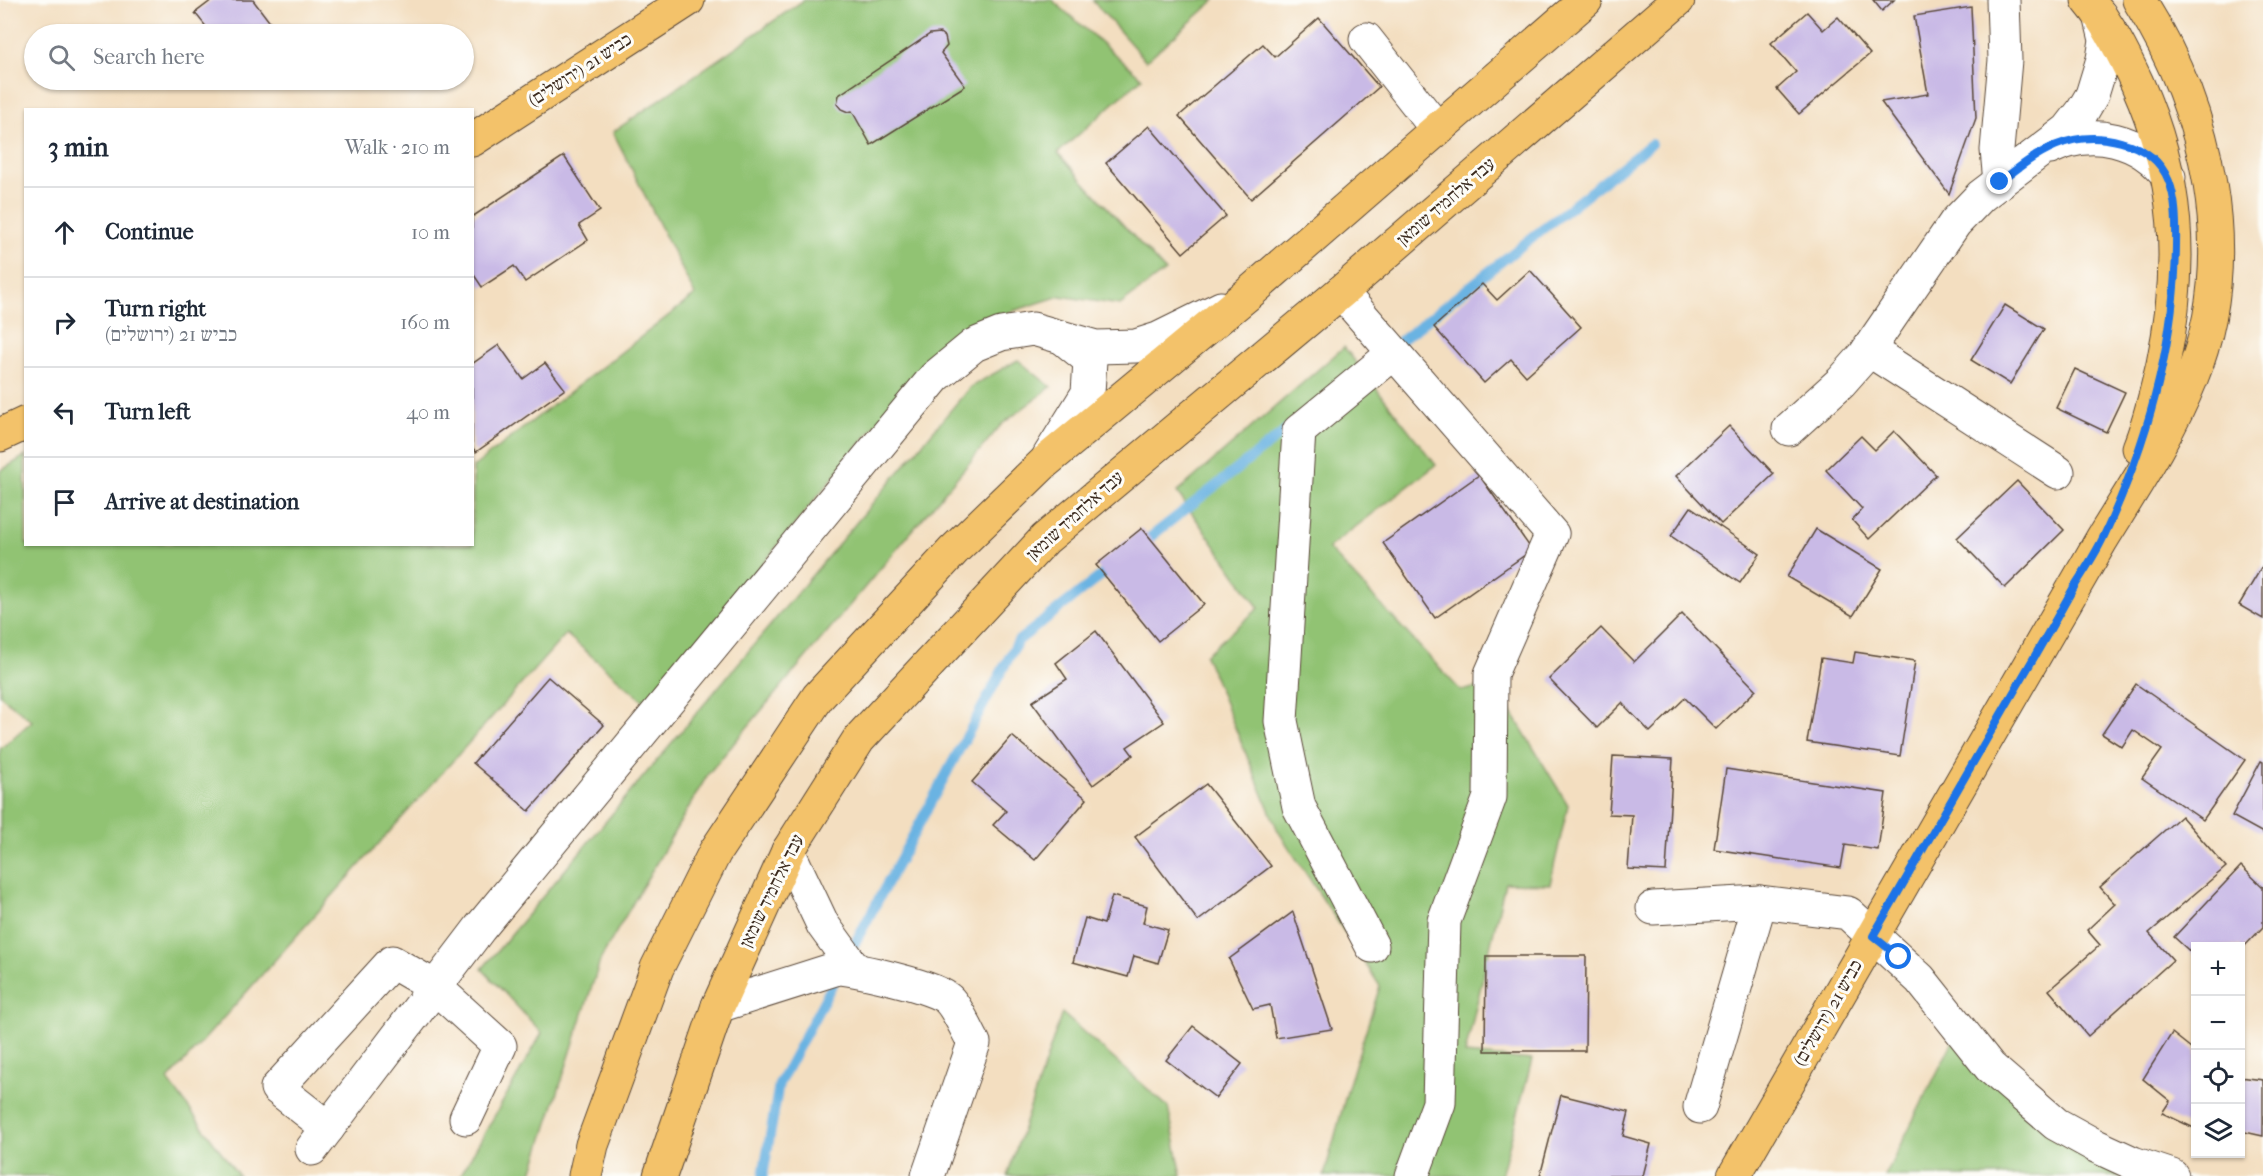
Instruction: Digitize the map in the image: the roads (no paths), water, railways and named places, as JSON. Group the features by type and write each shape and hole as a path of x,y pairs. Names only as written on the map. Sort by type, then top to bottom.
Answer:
{"main road":[{"name":"כביש 21 (ירושלים)","path":"474,139 688,0"},
{"path":"585,1176 592,1145 657,968 715,852 818,697 954,550 1045,462 1248,294 1586,0"},
{"name":"עבד אלחמיד שומאן","path":"660,1176 718,1006 788,851 859,739 1045,539 1341,292 1678,0"},
{"name":"כביש 21 (ירושלים)","path":"1734,1176 2102,539 2157,448 2192,377 2209,319 2215,270 2215,223 2211,194 2195,121 2174,66 2139,0"},
{"name":"כביש 21 (ירושלים)","path":"2094,7 2127,61 2152,116 2169,177 2176,235 2176,273 2166,350 2149,423 2102,539"},
{"path":"0,435 24,424"}],"street":[{"path":"2000,182 1998,150 2005,60 2003,0"},
{"path":"1789,429 1841,382 1869,350 1950,231 1981,196 2068,130 2092,95 2098,79 2106,40 2094,7"},
{"path":"1366,39 1437,129"},
{"path":"2040,152 2059,143 2086,137 2106,138 2144,151 2169,177"},
{"path":"1341,292 1552,534 1491,674 1490,797 1444,921 1439,1103 1412,1176"},
{"path":"465,1118 500,1046 435,987 392,962 277,1088 320,1138 435,987 480,928 935,377 974,345 1000,334 1033,329 1096,347 1136,346 1158,339 1248,294"},
{"path":"1045,462 1088,393 1090,360 1063,338"},
{"path":"1869,350 2058,472"},
{"path":"1372,946 1299,807 1281,721 1299,431 1394,353"},
{"path":"788,851 824,926 855,969"},
{"path":"1700,1107 1760,902"},
{"path":"1653,908 1760,902 1848,913 1920,979 1990,1067 2056,1124 2133,1163 2172,1176"},
{"path":"718,1006 838,968 855,969 910,984 948,998 974,1043 928,1176"}],"waterway":[{"path":"1394,346 1651,144"},
{"path":"1139,546 1292,426"},
{"path":"849,954 1018,641 1112,567"},
{"path":"763,1176 779,1084 837,976"}]}
